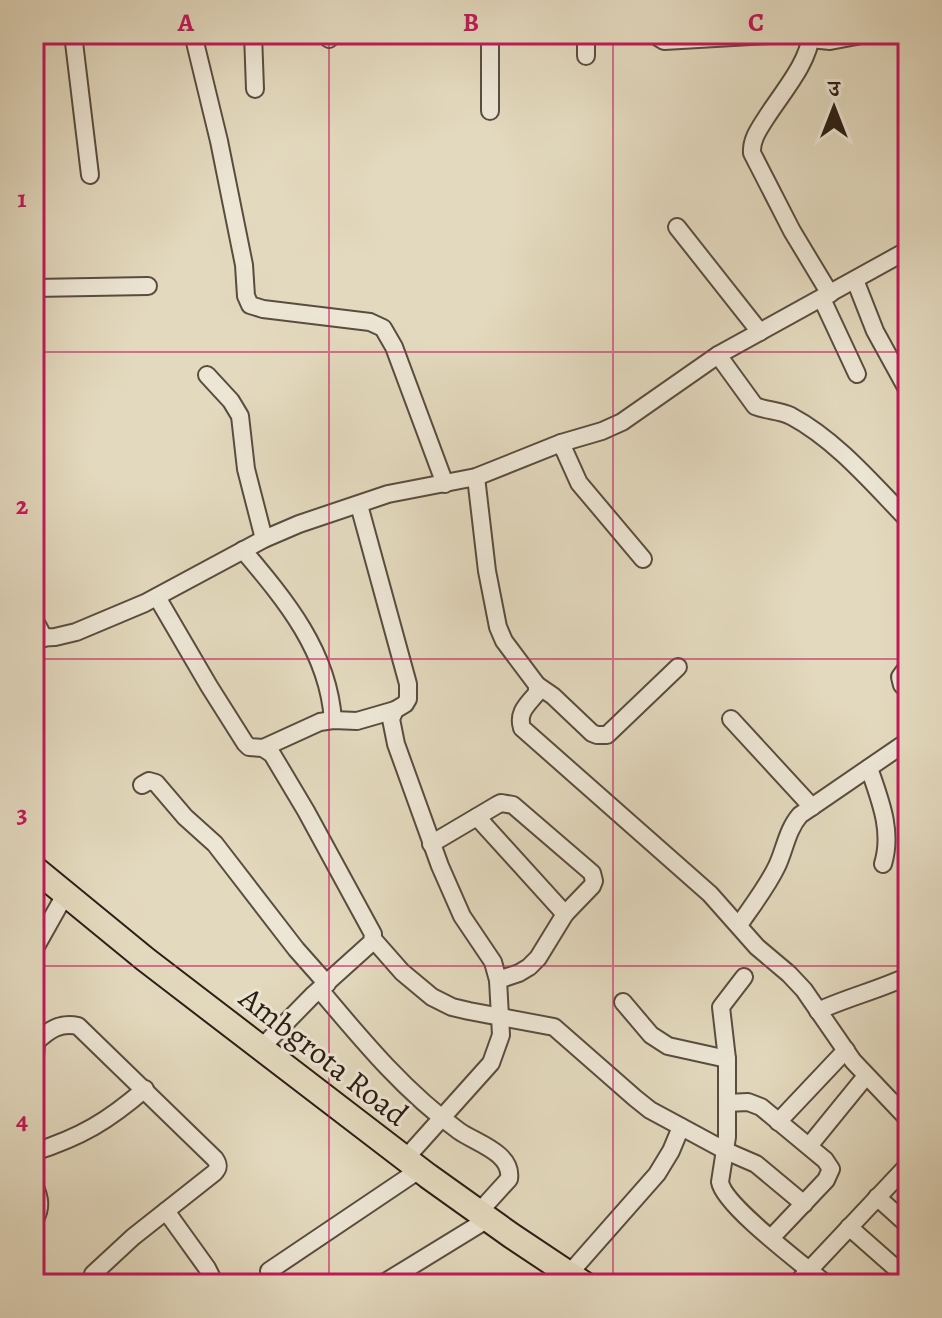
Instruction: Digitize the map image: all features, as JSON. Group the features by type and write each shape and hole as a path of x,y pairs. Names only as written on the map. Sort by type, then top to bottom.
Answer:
{"main road":[{"name":"Ambgrota Road","path":"34,868 145,959 412,1164 576,1279"}],"street":[{"path":"73,34 90,175"},
{"path":"193,34 229,188 244,265 247,300 250,305 263,309 370,322 383,328 394,347 445,484"},
{"path":"253,34 255,89"},
{"path":"490,34 490,111"},
{"path":"586,34 586,56"},
{"path":"657,34 664,41 788,34"},
{"path":"857,374 826,297 751,147 808,51 811,36 830,41 867,34"},
{"path":"677,227 760,332"},
{"path":"34,619 39,638 76,632 157,597 264,539 299,524 388,494 476,477 561,443 602,431 638,413 718,355 908,250"},
{"path":"855,280 875,331 908,391"},
{"path":"34,288 148,286"},
{"path":"718,355 755,406 792,417 834,447 908,520"},
{"path":"207,375 240,416 246,469 264,539"},
{"path":"561,443 579,483 643,559"},
{"path":"476,477 487,571 498,627 504,641 537,685 592,733 607,735 678,667"},
{"path":"263,748 306,727 333,720 357,721 395,710 408,699 408,684 359,505"},
{"path":"243,550 283,598 307,634 324,672 333,720"},
{"path":"157,597 245,743 272,754 369,925 373,939 402,972 432,997 452,1007 554,1027 635,1098 681,1127 756,1164 804,1204"},
{"path":"908,666 900,677 902,685 908,690"},
{"path":"537,685 537,693 520,718 522,728 680,866 710,894 757,947 797,982 866,1076 908,1119"},
{"path":"269,1271 412,1164 442,1118 491,1063 501,1035 498,980 490,956 462,916 431,844 396,744 391,719 395,710"},
{"path":"731,719 812,807"},
{"path":"739,925 778,864 793,823 800,815 908,741"},
{"path":"869,768 887,830 883,864"},
{"path":"142,785 149,781 156,783 185,817 215,844 378,1057 442,1118 507,1162 509,1179 484,1216 386,1283"},
{"path":"431,844 501,803 513,805 589,869 594,877 592,886 565,914 538,958 519,973 498,980"},
{"path":"477,817 565,914"},
{"path":"34,950 66,893"},
{"path":"261,1048 373,939"},
{"path":"818,1011 908,976"},
{"path":"744,977 721,1007 727,1059 726,1151 721,1188 740,1210 826,1284"},
{"path":"623,1002 651,1035 668,1046 727,1059"},
{"path":"34,1008 34,1072"},
{"path":"36,1042 55,1027 78,1026 145,1089 218,1165 214,1173 133,1237 93,1274"},
{"path":"778,1122 846,1050"},
{"path":"809,1146 866,1076"},
{"path":"34,1152 103,1123 145,1089"},
{"path":"727,1103 753,1103 761,1107 825,1160 831,1169 826,1180 771,1238"},
{"path":"576,1279 657,1174 681,1127"},
{"path":"796,1284 908,1165"},
{"path":"34,1185 40,1199 34,1221"},
{"path":"877,1197 908,1225"},
{"path":"166,1211 215,1284"},
{"path":"849,1227 908,1279"}]}
